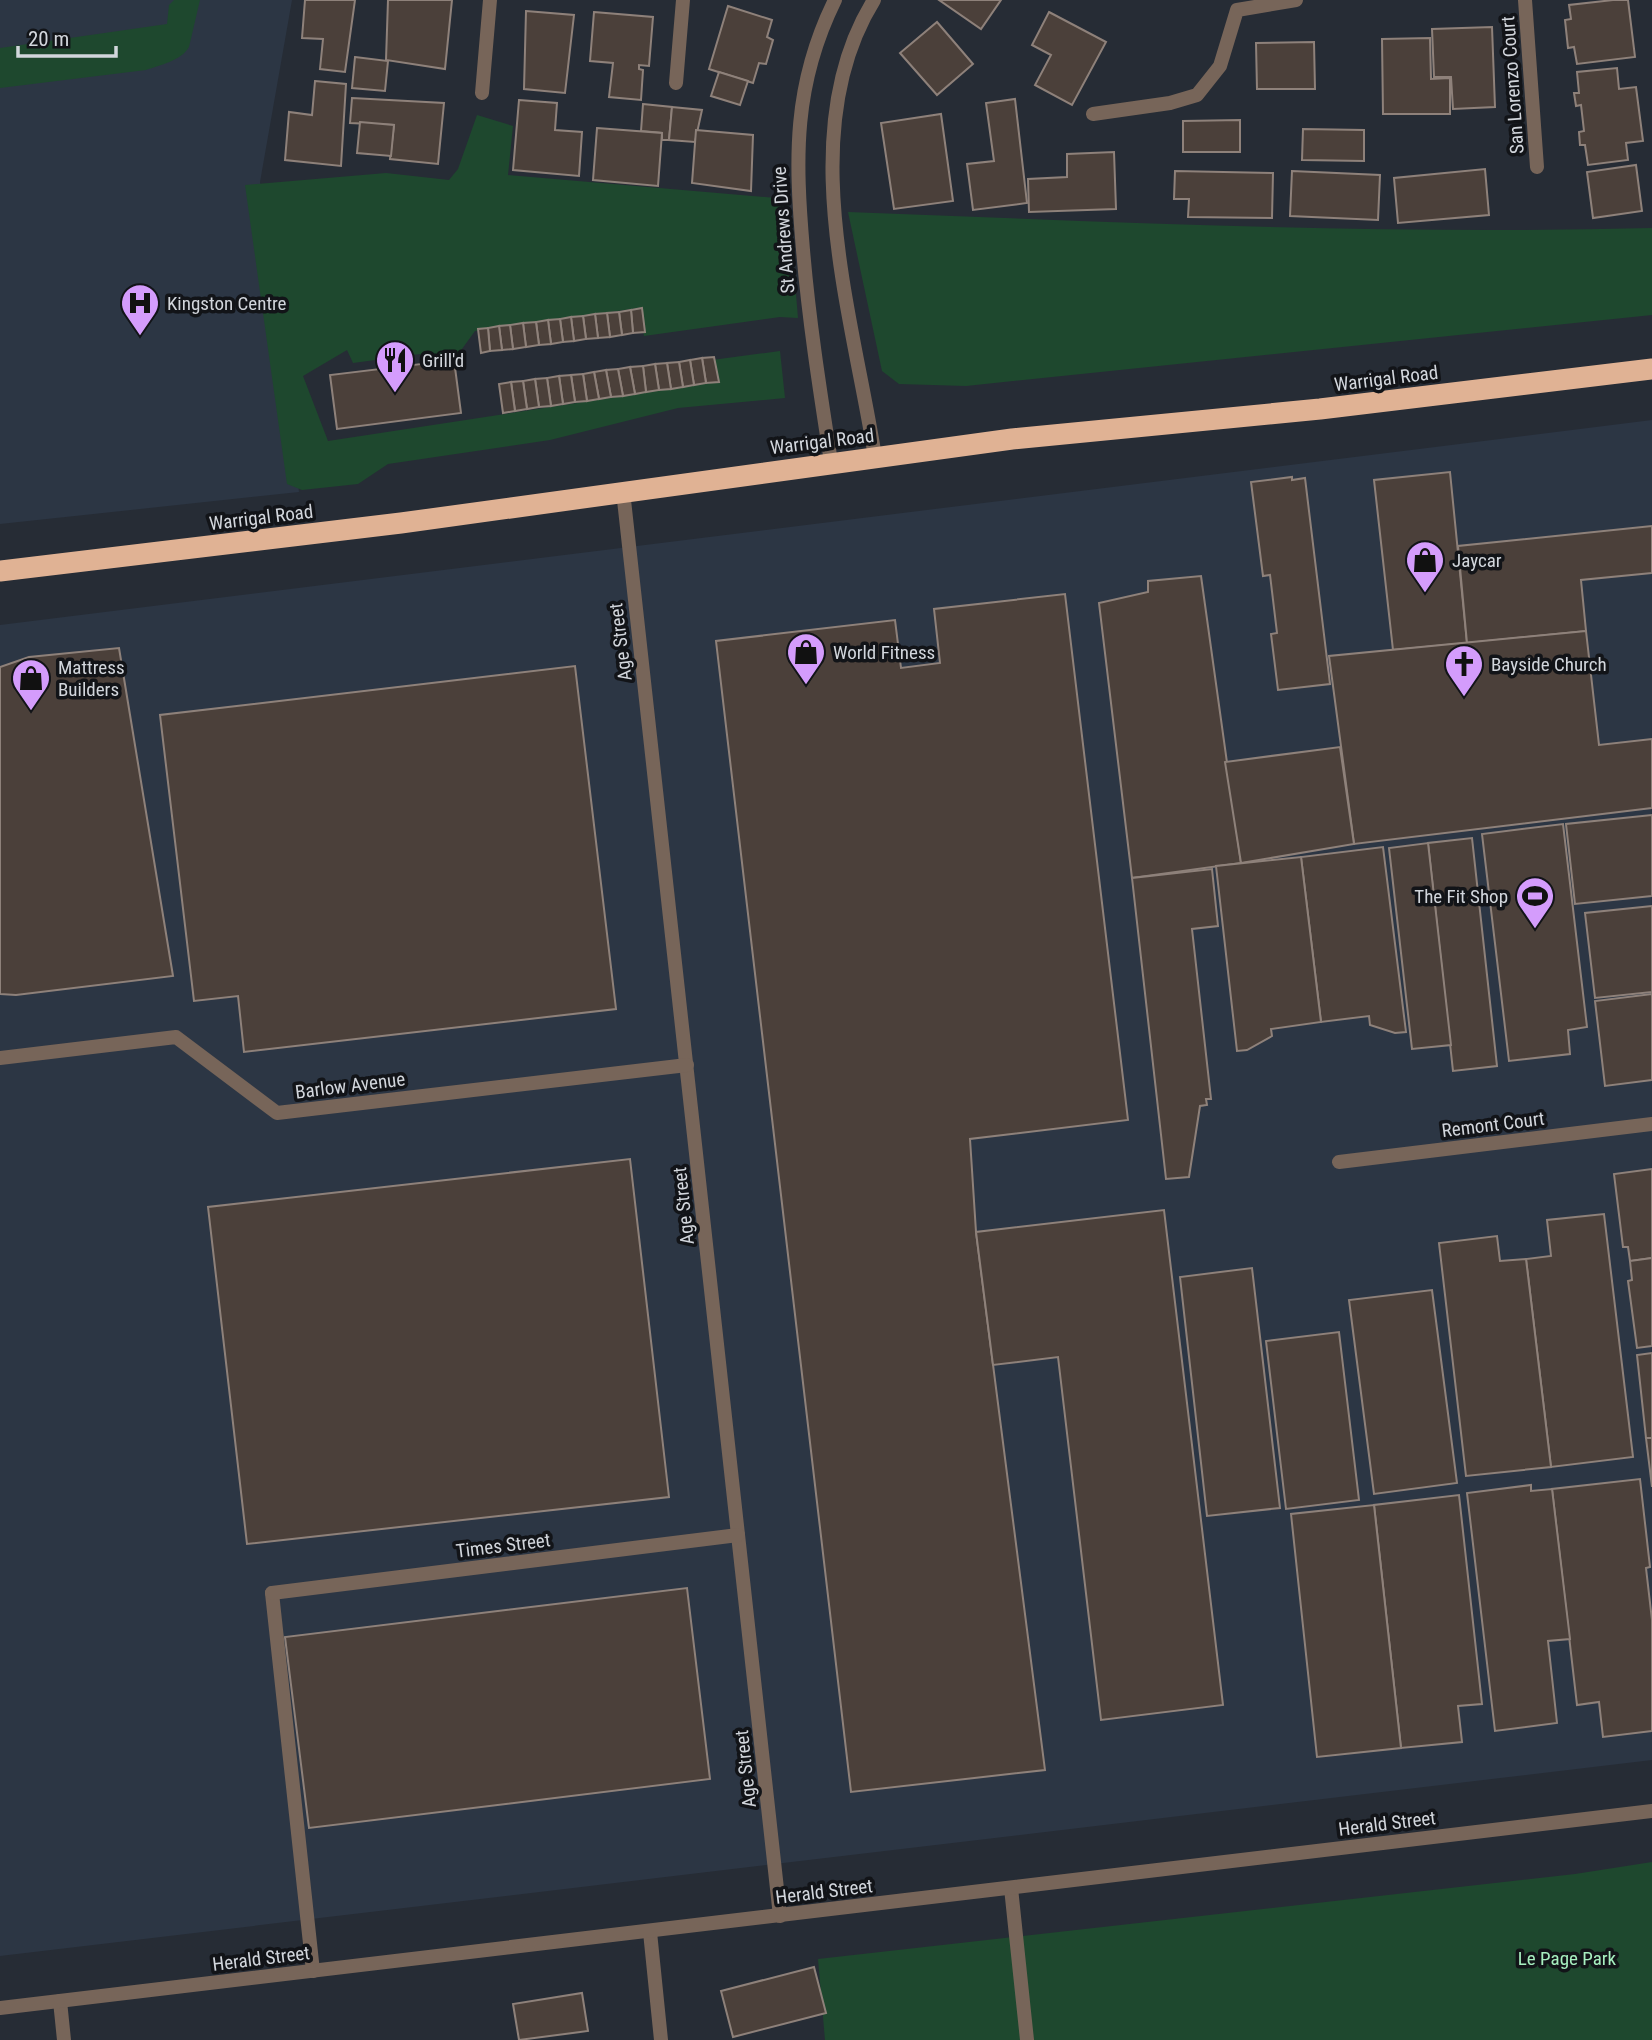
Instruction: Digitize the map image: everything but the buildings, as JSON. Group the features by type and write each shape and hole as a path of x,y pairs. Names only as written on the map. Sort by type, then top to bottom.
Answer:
{"highway":[{"name":"Warrigal Road","path":"0,571 374,526 831,462 1127,426 1321,409 1652,369"}],"street":[{"path":"482,93 490,0"},
{"path":"676,83 683,0"},
{"name":"St Andrews Drive","path":"831,462 810,329 796,159 806,77 823,24 835,0"},
{"path":"874,0 858,33 842,83 835,115 831,177 838,243 875,457"},
{"path":"1093,114 1170,103 1197,94 1220,66 1234,5 1296,0"},
{"name":"San Lorenzo Court","path":"1525,0 1537,167"},
{"name":"Age Street","path":"623,491 780,1916"},
{"name":"Barlow Avenue","path":"0,1058 176,1037 277,1113 687,1065"},
{"name":"Remont Court","path":"1339,1162 1652,1124"},
{"name":"Times Street","path":"313,1971 272,1593 738,1535"},
{"name":"Herald Street","path":"0,2008 1652,1811"},
{"path":"1011,1888 1027,2040"},
{"path":"650,1932 661,2040"},
{"path":"60,2001 64,2040"}],"shaded area":[{"name":"Kingston Centre","path":"0,0 292,0 260,182 299,492 0,524"},
{"path":"1652,420 1652,1760 0,1956 0,625"}],"green space":[{"path":"174,0 200,0 189,47 176,59 146,70 0,88 0,48 167,24 169,5"},
{"path":"477,115 513,126 508,175 788,199 798,318 780,317 644,336 639,308 475,331 454,360 423,363 420,354 353,363 347,350 303,376 328,441 715,382 712,360 780,351 785,398 678,408 550,440 388,464 358,484 302,490 287,484 245,185 386,173 449,180 458,169"},
{"path":"848,212 1350,229 1652,228 1652,315 966,386 899,384 882,371"},
{"name":"Le Page Park","path":"1652,1862 1652,2040 825,2040 818,1959 1575,1874"}],"place":[{"name":"Kingston Centre","path":"140,337"},
{"name":"Grill'd","path":"395,394"},
{"name":"Jaycar","path":"1425,594"},
{"name":"World Fitness","path":"806,686"},
{"name":"Bayside Church","path":"1464,698"},
{"name":"Mattress Builders","path":"31,712"},
{"name":"The Fit Shop","path":"1535,930"}]}
